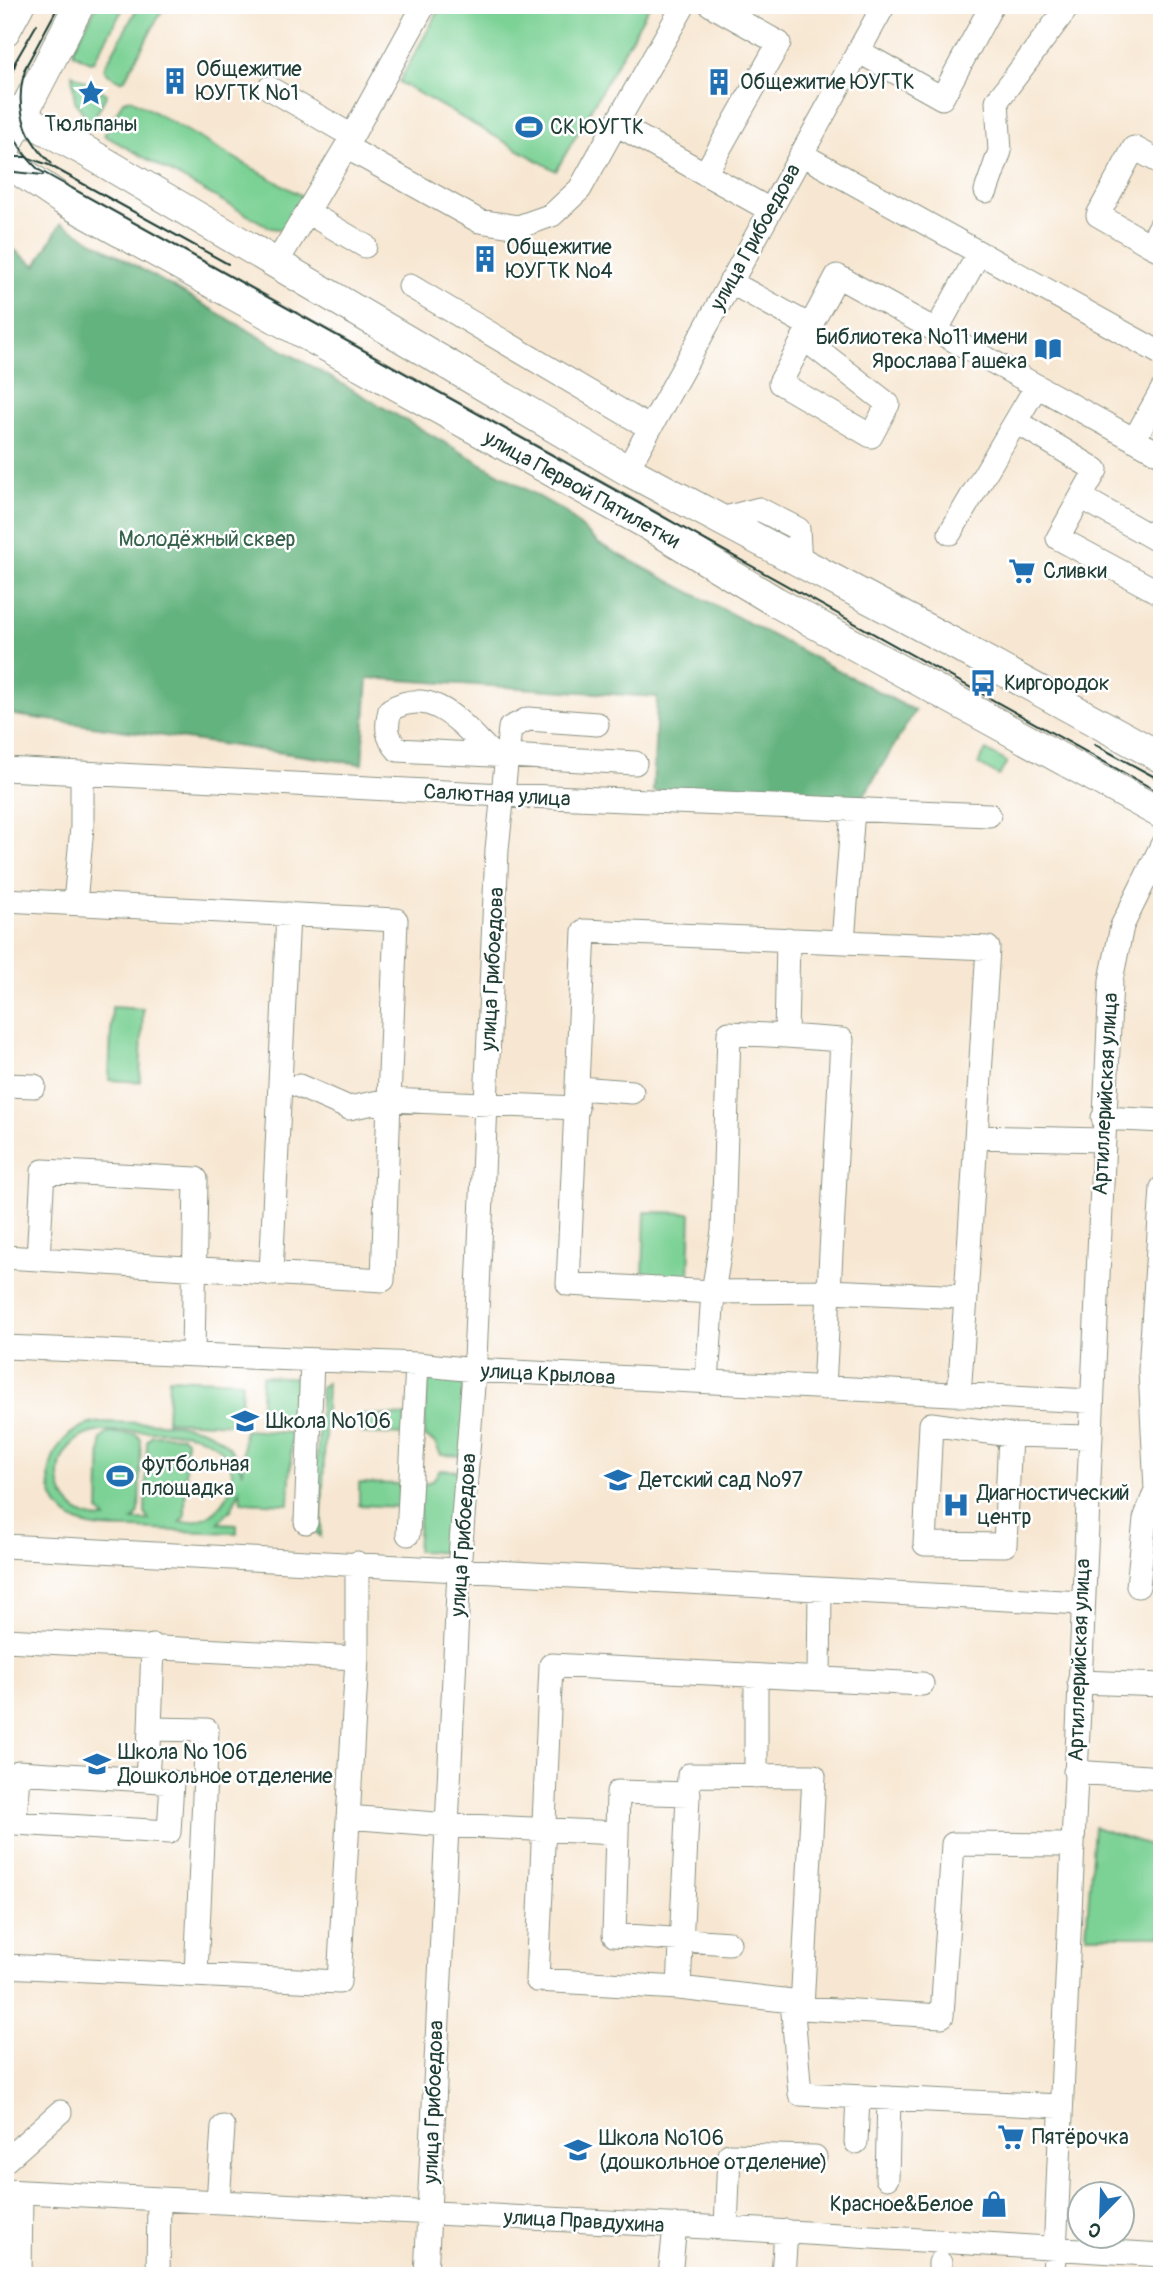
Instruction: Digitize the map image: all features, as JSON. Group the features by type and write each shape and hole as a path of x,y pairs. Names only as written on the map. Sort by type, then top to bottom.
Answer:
{"main road":[{"path":"5,31 19,5"},
{"path":"5,148 13,112 79,5"},
{"name":"улица Первой Пятилетки","path":"13,112 627,470 953,643 1162,758"},
{"name":"улица Первой Пятилетки","path":"5,161 63,200 647,524 776,602 1162,814"}],"street":[{"path":"276,264 349,142 424,5"},
{"path":"269,88 349,142 480,220 518,227 552,215 580,189 684,5"},
{"path":"705,174 779,43 711,5"},
{"name":"улица Грибоедова","path":"627,470 884,5"},
{"path":"858,51 942,98 992,5"},
{"path":"985,191 1000,151 997,101 1069,5"},
{"path":"617,124 770,209"},
{"path":"1162,163 1134,148 1098,215 1156,248 1162,223"},
{"path":"801,154 1162,354"},
{"path":"307,212 365,246"},
{"path":"936,331 979,253"},
{"path":"730,282 807,332 888,404 872,436 780,383 807,332 836,276 1162,455"},
{"path":"410,286 650,428"},
{"path":"950,533 1036,387"},
{"path":"1134,440 1162,390"},
{"path":"1017,422 1096,470 1058,538 1162,594"},
{"path":"1081,497 1162,543"},
{"name":"улица Грибоедова","path":"426,2276 460,1570 474,1370 502,795 498,753 510,728 528,719 597,724"},
{"path":"498,753 635,763"},
{"name":"Салютная улица","path":"5,769 502,795 989,815"},
{"path":"75,903 82,827 82,773"},
{"path":"843,942 853,810"},
{"name":"Артиллерийская улица","path":"1054,2276 1059,2106 1103,1129 1117,944 1129,908 1162,845"},
{"path":"5,900 396,920 383,1280 271,1274 196,1266 5,1257"},
{"path":"271,1274 288,914"},
{"path":"959,1395 966,1297 977,1137 988,948 584,931 568,1284 713,1292 829,1291 966,1297"},
{"path":"786,1036 788,939"},
{"path":"707,1382 713,1292 723,1231 729,1033 842,1040 824,1388"},
{"path":"5,1084 34,1086"},
{"path":"299,1086 349,1108 389,1100 485,1104 632,1092"},
{"path":"977,1137 1103,1129 1162,1121"},
{"path":"38,1259 43,1171 196,1179 193,1354"},
{"path":"1138,1586 1145,1520 1159,1491 1150,1370 1157,1334 1162,1188"},
{"name":"улица Крылова","path":"5,1346 417,1364 474,1370 1090,1401"},
{"path":"306,1522 312,1360"},
{"path":"408,1534 417,1364"},
{"path":"1010,1435 1004,1545 925,1544 931,1424 1010,1435 1089,1437"},
{"path":"5,1546 1082,1604"},
{"path":"5,1966 339,1982 357,1658 357,1563"},
{"path":"819,1678 820,1590"},
{"path":"5,1640 357,1658"},
{"path":"147,1780 153,1646"},
{"path":"922,1684 551,1665 537,1980 679,1988 797,2004 942,2016 953,1844 1071,1845"},
{"path":"756,1676 756,1776"},
{"path":"1079,1682 1162,1685"},
{"path":"150,1729 207,1730 196,1974"},
{"path":"18,1772 147,1780 172,1782 169,1832 15,1823 18,1772"},
{"path":"1074,1772 1161,1777"},
{"path":"679,1988 689,1775 814,1776 797,2004 800,2094 1059,2106"},
{"path":"689,1794 618,1792 614,1935 729,1943"},
{"path":"348,1816 447,1825 617,1833"},
{"path":"856,2142 858,2097"},
{"path":"887,2178 889,2098"},
{"path":"5,2161 60,2112"},
{"path":"218,2202 223,2127"},
{"path":"726,2228 729,2155 815,2157"},
{"path":"13,2192 20,2276"},
{"name":"улица Правдухина","path":"13,2192 786,2231 1162,2255"},
{"path":"158,2276 159,2199"},
{"path":"670,2276 675,2225"},
{"path":"783,2276 786,2231"}],"green space":[{"path":"97,5 125,5 94,61 90,62 74,54 73,49"},
{"path":"139,5 165,5 125,79 120,81 106,73 104,68"},
{"name":"СК ЮУГТК","path":"442,5 650,5 556,171 399,82"},
{"path":"72,74 107,94 91,125 75,101"},
{"path":"131,99 307,199 286,230 271,228 104,135 123,101"},
{"name":"Молодёжный сквер","path":"61,223 564,511 599,544 915,711 860,802 653,791 657,697 368,678 362,764 14,715 5,699 5,243 36,266"},
{"path":"986,750 1007,762 999,776 978,764"},
{"path":"112,1007 143,1009 140,1082 109,1080"},
{"path":"645,1212 691,1213 689,1277 643,1276"},
{"path":"262,1376 304,1378 302,1423 260,1421"},
{"path":"169,1378 242,1381 240,1424 167,1421"},
{"path":"427,1379 463,1381 467,1456 441,1455 435,1443 424,1436"},
{"path":"327,1383 321,1537 313,1529 321,1387"},
{"path":"362,1414 405,1416 404,1435 361,1433"},
{"path":"106,1422 167,1423 205,1431 221,1440 234,1453 242,1473 244,1430 292,1433 289,1504 241,1502 240,1490 231,1510 218,1523 237,1524 237,1533 108,1528 82,1524 65,1513 54,1499 49,1482 51,1465 58,1448 69,1435 86,1425","holes":["103,1431 174,1432 201,1437 211,1442 224,1453 230,1465 232,1479 222,1505 197,1520 180,1522 185,1516 186,1440 181,1436 152,1435 147,1441 145,1513 149,1520 133,1520 139,1513 141,1439 135,1434 108,1433 101,1439 99,1511 106,1519 86,1516 72,1507 63,1493 59,1478 61,1462 69,1447 83,1436"]},
{"path":"440,1470 466,1471 450,1553 417,1551 421,1486 433,1480"},
{"path":"359,1483 400,1484 399,1507 359,1505"},
{"path":"1094,1827 1162,1849 1162,1936 1086,1936"}],"tram line":[{"path":"24,70 59,5"},
{"path":"11,69 37,24"},
{"path":"16,62 8,92 9,120 19,146 39,170 1162,794"},
{"path":"28,62 21,90 23,116 33,141 51,163"},
{"path":"5,157 26,157 49,165 228,264"},
{"path":"5,171 43,175"},
{"path":"1094,744 1162,781"}],"place":[{"name":"Общежитие ЮУГТК №1","path":"175,81"},
{"name":"Общежитие ЮУГТК","path":"719,82"},
{"name":"Тюльпаны","path":"91,93"},
{"name":"СК ЮУГТК","path":"529,127"},
{"name":"Общежитие ЮУГТК №4","path":"485,259"},
{"name":"Библиотека №11 имени Ярослава Гашека","path":"1048,349"},
{"name":"Сливки","path":"1022,571"},
{"name":"Киргородок","path":"983,683"},
{"name":"Школа №106","path":"245,1421"},
{"name":"футбольная площадка","path":"120,1476"},
{"name":"Детский сад №97","path":"618,1480"},
{"name":"Диагностический центр","path":"956,1505"},
{"name":"Школа № 106 Дошкольное отделение","path":"97,1764"},
{"name":"Пятёрочка","path":"1011,2137"},
{"name":"Школа №106 (дошкольное отделение)","path":"578,2150"},
{"name":"Красное&Белое","path":"994,2204"}]}
